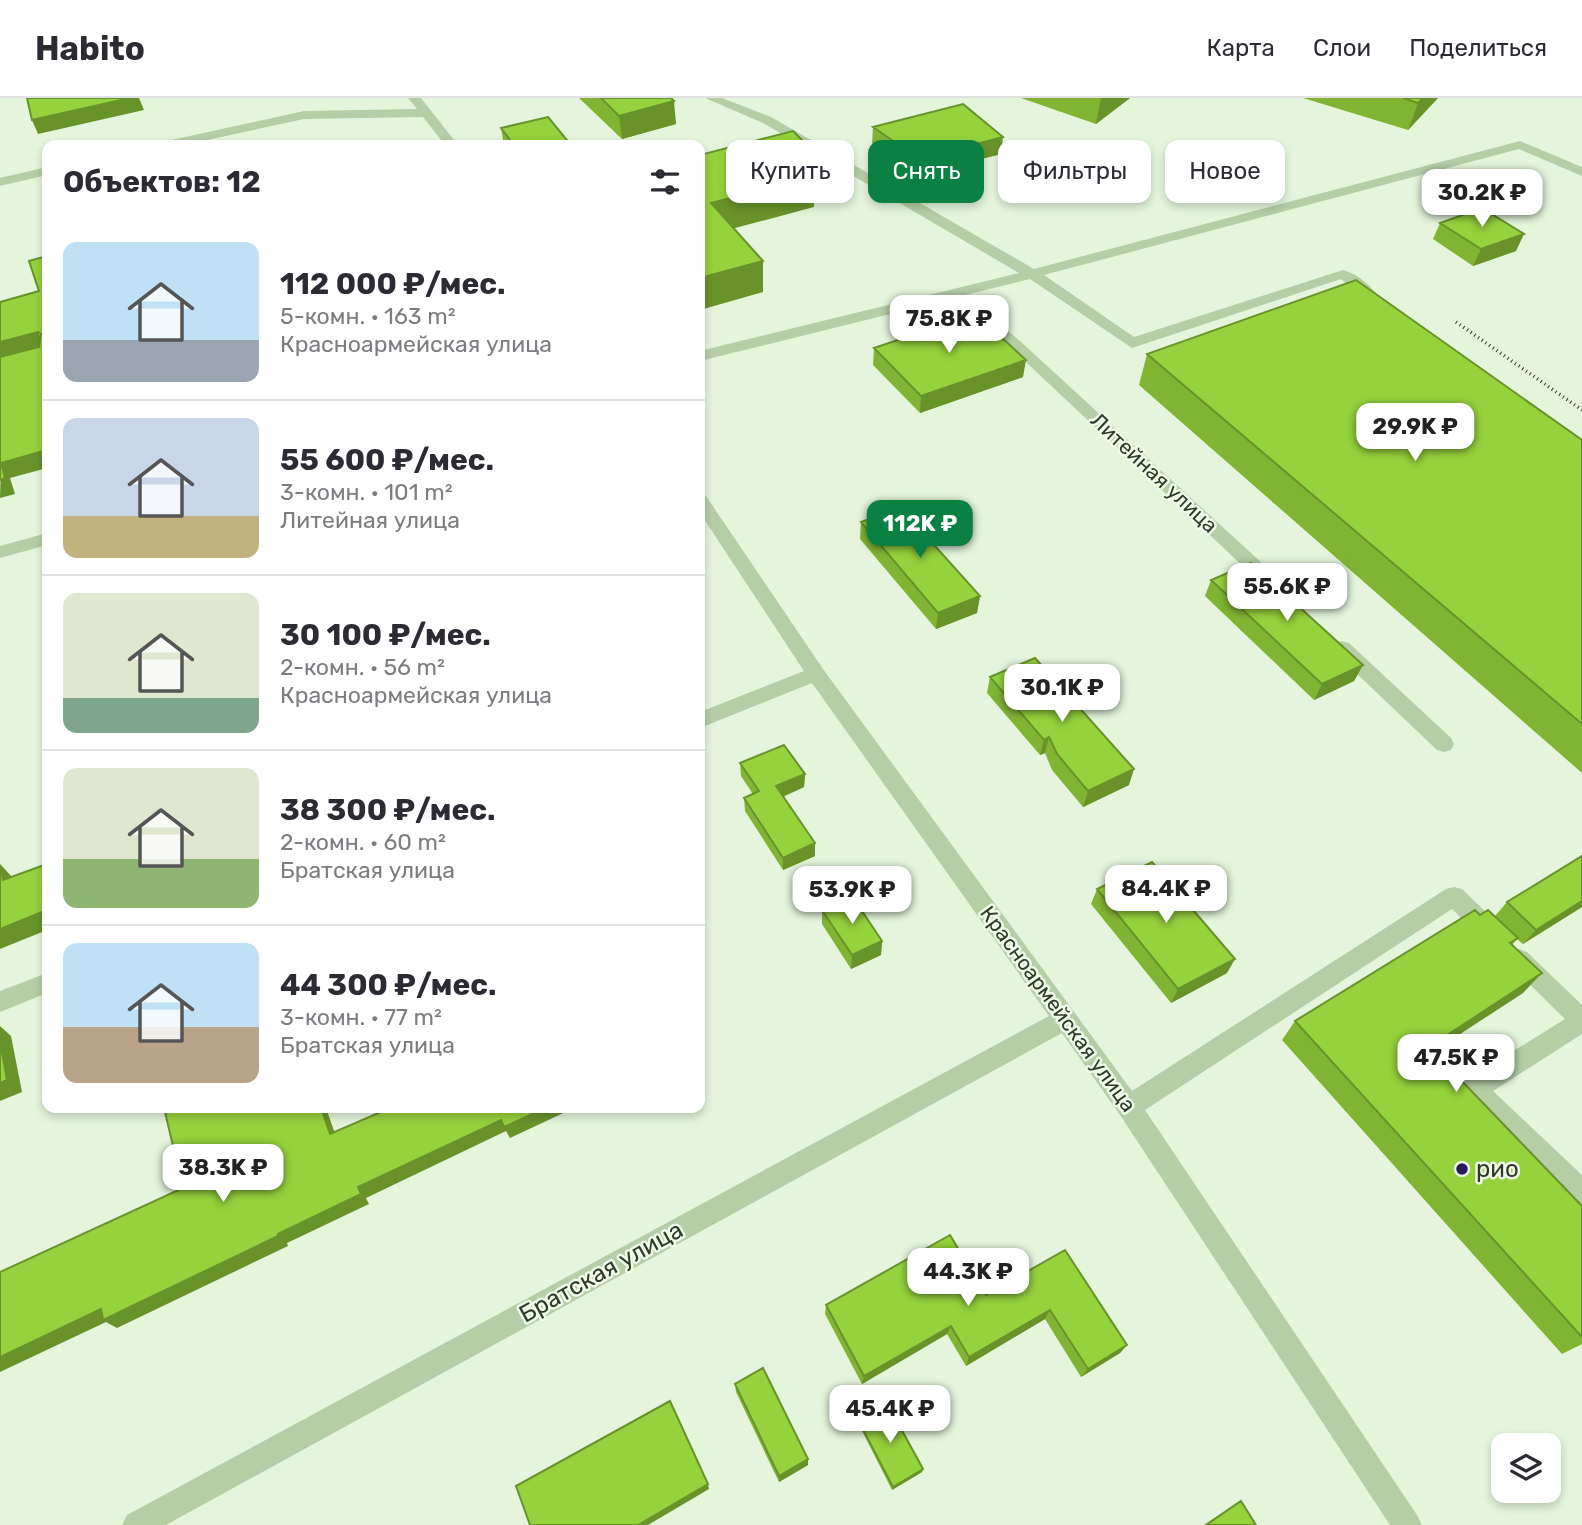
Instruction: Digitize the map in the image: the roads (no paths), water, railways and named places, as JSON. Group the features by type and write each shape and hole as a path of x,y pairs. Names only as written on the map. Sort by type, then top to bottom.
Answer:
{"street":[{"path":"414,98 448,140"},
{"path":"711,98 767,120 1032,274 1132,343 1343,274 1362,287 1388,315"},
{"path":"190,140 304,115 426,113"},
{"path":"705,355 1032,274 1520,145 1582,172"},
{"path":"0,182 42,172"},
{"name":"Литейная улица","path":"953,293 1015,344 1281,591"},
{"name":"Красноармейская улица","path":"705,508 816,674 1129,1107 1407,1525"},
{"path":"0,552 42,540"},
{"path":"1332,639 1444,744"},
{"path":"705,718 816,674"},
{"path":"1129,1107 1454,896 1582,1020 1474,1090 1582,1193"},
{"path":"0,1002 42,985"},
{"name":"Братская улица","path":"137,1525 1066,1019"}],"railway":[{"path":"1456,322 1582,410"}],"place":[{"name":"рио","path":"1462,1169"}]}
